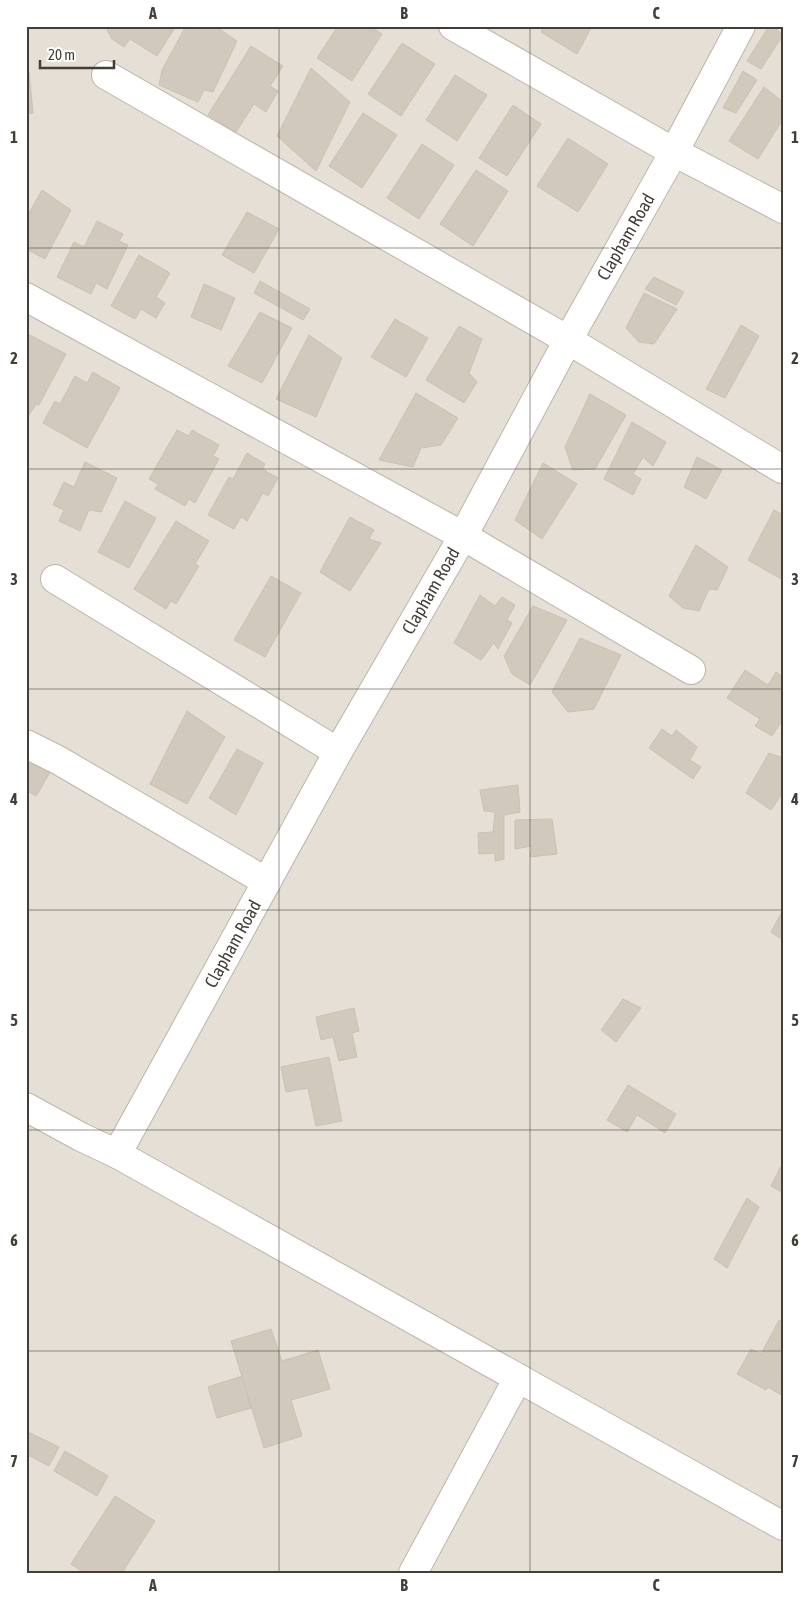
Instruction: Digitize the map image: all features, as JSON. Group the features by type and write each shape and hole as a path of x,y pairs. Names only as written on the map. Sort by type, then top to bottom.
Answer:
{"street":[{"path":"453,26 674,152 783,209"},
{"name":"Clapham Road","path":"117,1154 338,752 463,536 568,340 674,152 741,26"},
{"path":"106,75 568,340 782,469"},
{"path":"26,297 463,536 691,670"},
{"path":"55,579 338,752"},
{"path":"26,744 58,760 267,882"},
{"path":"26,1107 117,1154 783,1526"},
{"path":"413,1573 518,1378"}],"shaded area":[{"path":"26,26 783,26 783,1573 26,1573"}],"building":[{"path":"105,26 170,26 174,29 157,56 130,39 124,47 112,39"},
{"path":"186,26 215,26 237,41 213,92 204,90 198,102 159,85 162,70"},
{"path":"338,26 370,26 382,34 352,81 317,58"},
{"path":"544,26 592,26 577,54 541,32"},
{"path":"769,26 773,26 783,35 761,69 747,61"},
{"path":"402,43 435,64 401,116 368,94"},
{"path":"251,46 283,66 270,86 278,91 266,112 254,104 236,132 208,115"},
{"path":"311,68 350,102 316,171 277,136"},
{"path":"743,71 757,80 736,113 723,108"},
{"path":"29,72 33,113 26,114 26,73"},
{"path":"455,75 487,95 457,141 426,120"},
{"path":"764,87 783,102 783,119 758,159 729,141"},
{"path":"513,105 541,124 507,176 479,158"},
{"path":"363,113 397,135 362,188 329,166"},
{"path":"568,138 608,164 578,212 537,186"},
{"path":"422,144 454,165 419,219 387,198"},
{"path":"476,170 508,191 473,246 440,224"},
{"path":"42,190 71,210 45,259 26,249 26,211 29,213"},
{"path":"247,212 279,229 254,273 222,255"},
{"path":"97,221 123,234 119,241 128,245 107,289 96,283 91,294 57,277 74,242 84,247"},
{"path":"139,255 170,273 156,297 165,303 156,318 141,309 135,319 111,306"},
{"path":"654,277 684,292 676,305 645,289"},
{"path":"260,281 310,309 303,320 254,293"},
{"path":"204,284 235,298 221,330 191,317"},
{"path":"644,293 677,309 654,344 639,342 626,328"},
{"path":"260,312 292,328 262,383 228,366"},
{"path":"395,319 428,338 406,377 371,357"},
{"path":"741,325 759,336 725,398 706,389"},
{"path":"459,326 482,339 469,373 477,382 464,403 426,380"},
{"path":"26,333 66,354 39,405 36,404 29,415 26,413"},
{"path":"309,335 342,358 316,417 276,399"},
{"path":"93,372 120,388 87,448 43,423 55,401 60,404 75,376 87,383"},
{"path":"416,393 458,418 441,445 421,448 413,467 379,460"},
{"path":"590,394 626,415 595,469 573,470 565,447"},
{"path":"632,422 666,442 653,466 643,457 633,474 641,479 633,495 604,479"},
{"path":"177,430 189,436 192,430 219,445 213,456 219,459 195,503 189,499 185,506 155,489 158,484 149,479"},
{"path":"247,453 265,464 262,469 278,478 268,496 263,493 247,521 241,517 234,529 208,515 229,477 233,479"},
{"path":"697,457 722,470 706,499 684,487"},
{"path":"85,462 117,478 101,512 89,510 80,531 59,521 64,510 53,505 64,482 74,487"},
{"path":"543,463 577,484 542,539 515,520"},
{"path":"125,501 156,518 129,568 98,552"},
{"path":"774,510 783,515 783,580 748,560"},
{"path":"350,517 374,530 369,539 381,543 350,591 320,572"},
{"path":"176,521 209,541 195,564 199,566 176,604 171,601 166,609 134,589"},
{"path":"696,545 728,567 717,590 709,589 699,611 683,608 669,596"},
{"path":"271,576 301,593 265,657 234,640"},
{"path":"480,595 495,606 502,597 515,605 507,620 512,623 498,649 494,643 481,660 454,643"},
{"path":"533,606 567,620 530,685 512,674 504,656"},
{"path":"580,638 621,655 594,709 568,712 552,692"},
{"path":"745,670 768,685 776,672 783,677 783,719 772,736 755,726 760,719 727,698"},
{"path":"187,711 225,737 187,804 150,784"},
{"path":"662,729 672,736 676,730 697,747 690,760 701,767 693,779 649,748"},
{"path":"237,749 263,763 236,815 209,798"},
{"path":"769,753 783,758 783,792 771,810 746,793"},
{"path":"26,757 51,771 36,796 26,790"},
{"path":"518,785 520,812 504,815 504,859 495,861 495,853 479,854 478,833 493,832 495,812 484,811 480,790"},
{"path":"552,819 557,854 530,857 532,846 515,849 515,820"},
{"path":"783,910 783,940 771,932"},
{"path":"623,999 641,1008 616,1042 601,1030"},
{"path":"354,1008 359,1031 352,1033 357,1057 339,1061 333,1037 321,1040 316,1017"},
{"path":"329,1057 342,1121 316,1126 308,1088 286,1092 281,1067"},
{"path":"628,1085 676,1114 665,1133 637,1115 627,1132 607,1120"},
{"path":"781,1166 783,1167 783,1193 771,1186"},
{"path":"747,1198 759,1207 727,1268 714,1259"},
{"path":"779,1320 783,1322 783,1396 768,1387 766,1390 737,1374 751,1349 761,1354"},
{"path":"271,1329 282,1361 318,1350 330,1389 291,1400 302,1436 264,1448 231,1341"},
{"path":"242,1376 251,1408 217,1418 208,1387"},
{"path":"26,1431 59,1447 49,1466 26,1454"},
{"path":"65,1451 108,1476 97,1496 54,1471"},
{"path":"115,1496 155,1521 122,1573 84,1573 71,1564"}]}
